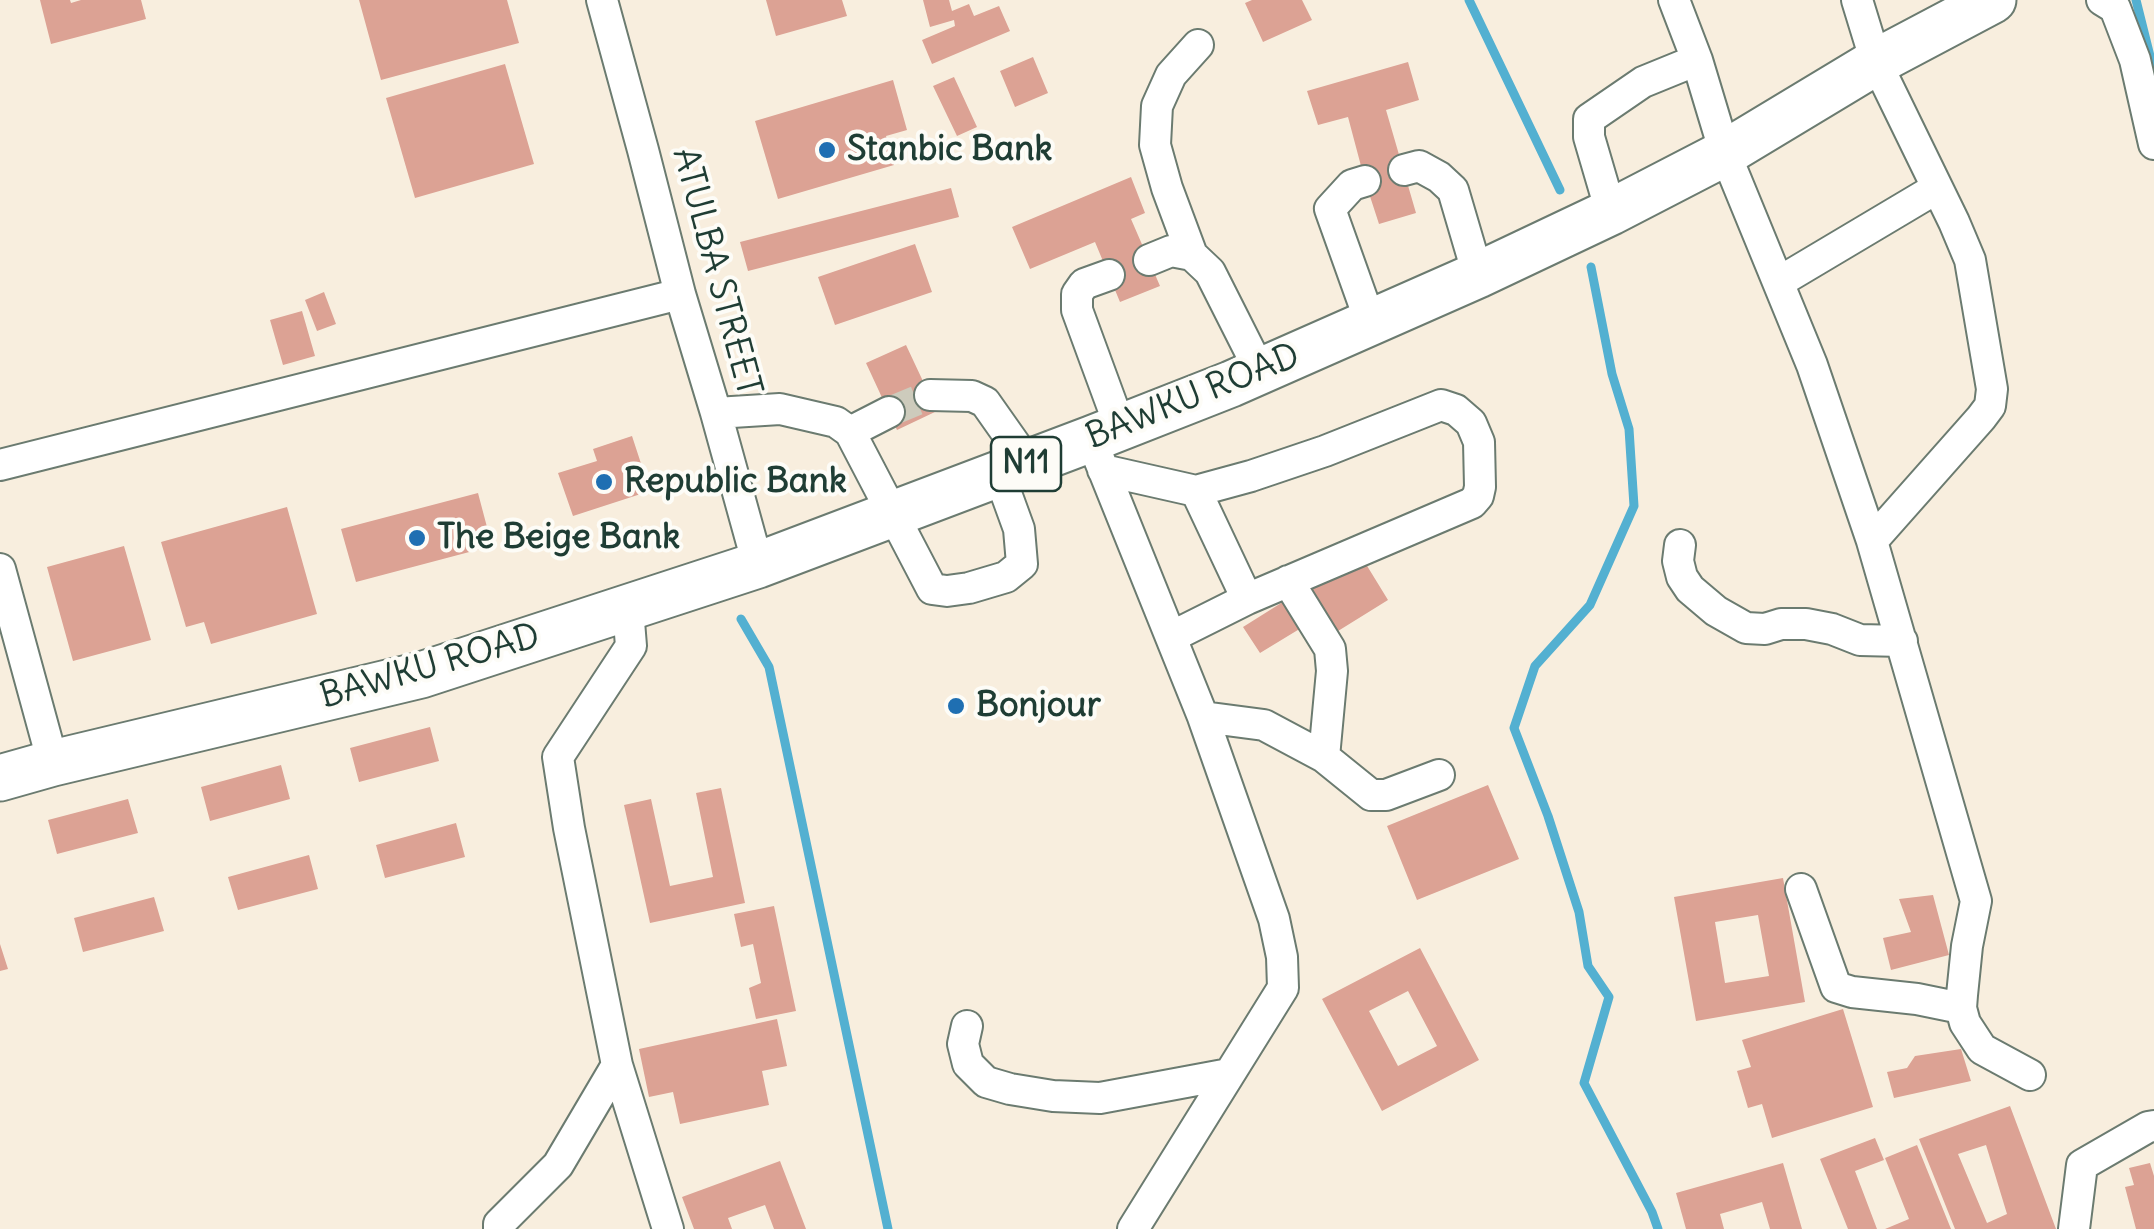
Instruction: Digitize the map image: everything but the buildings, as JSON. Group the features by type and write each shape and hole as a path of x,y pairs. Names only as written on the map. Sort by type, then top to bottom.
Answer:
{"highway":[{"name":"BAWKU ROAD","path":"0,778 421,675 758,565 1013,468 1105,446 1260,371 1478,276 1611,212 1725,153 1876,62 1992,0"}],"street":[{"name":"ATULBA STREET","path":"602,0 680,294 758,565"},
{"path":"1674,0 1725,153 1812,365 1872,540 1976,901 1961,1008 1965,1023 1982,1049 2030,1075"},
{"path":"1857,0 1876,62 1970,260 1992,389 1990,406 1872,540"},
{"path":"2102,0 2115,8 2134,60 2154,144"},
{"path":"1198,45 1171,75 1157,106 1155,145 1192,256 1210,272 1260,371"},
{"path":"1611,212 1589,137 1588,119 1642,82 1697,60"},
{"path":"1404,170 1419,166 1452,190 1478,276"},
{"path":"1364,181 1352,184 1330,209 1370,321"},
{"path":"1779,282 1937,188"},
{"path":"1149,260 1171,251 1192,256"},
{"path":"1109,275 1084,284 1077,294 1105,446 1274,919 1282,957 1283,988 1133,1229"},
{"path":"0,464 680,294"},
{"path":"716,413 780,410 836,422 850,432 932,588 969,588 1006,577 1022,564 1013,468 985,402 972,396 930,396"},
{"path":"1171,637 1247,599 1472,503 1480,487 1479,442 1471,424 1456,410 1441,404 1325,451 1196,491"},
{"path":"850,432 889,412"},
{"path":"1105,446 1196,491 1247,599"},
{"path":"1680,546 1678,561 1690,589 1716,611 1746,628 1765,630 1781,624 1806,624 1860,640 1902,641"},
{"path":"0,569 53,763"},
{"path":"1288,581 1330,649 1332,671 1324,757"},
{"path":"628,609 631,646 558,757 616,1065 668,1229"},
{"path":"1204,716 1264,725 1324,757 1371,795 1386,795 1440,775"},
{"path":"1801,889 1836,986 1852,992 1917,998 1961,1008"},
{"path":"968,1026 964,1044 968,1064 986,1082 1010,1089 1100,1098 1229,1074"},
{"path":"498,1229 558,1164 616,1065"},
{"path":"2074,1229 2082,1165 2154,1126"}],"waterway":[{"path":"1469,0 1560,190"},
{"path":"2136,0 2154,72"},
{"path":"1591,267 1612,374 1629,429 1634,506 1590,605 1535,666 1514,728 1579,912 1588,966 1609,997 1584,1083 1658,1229"},
{"path":"741,619 769,667 888,1229"}],"tunnel":[{"path":"889,412 930,395"}],"place":[{"name":"Stanbic Bank","path":"827,150"},
{"name":"Republic Bank","path":"604,482"},
{"name":"The Beige Bank","path":"417,538"},
{"name":"Bonjour","path":"956,706"}]}
